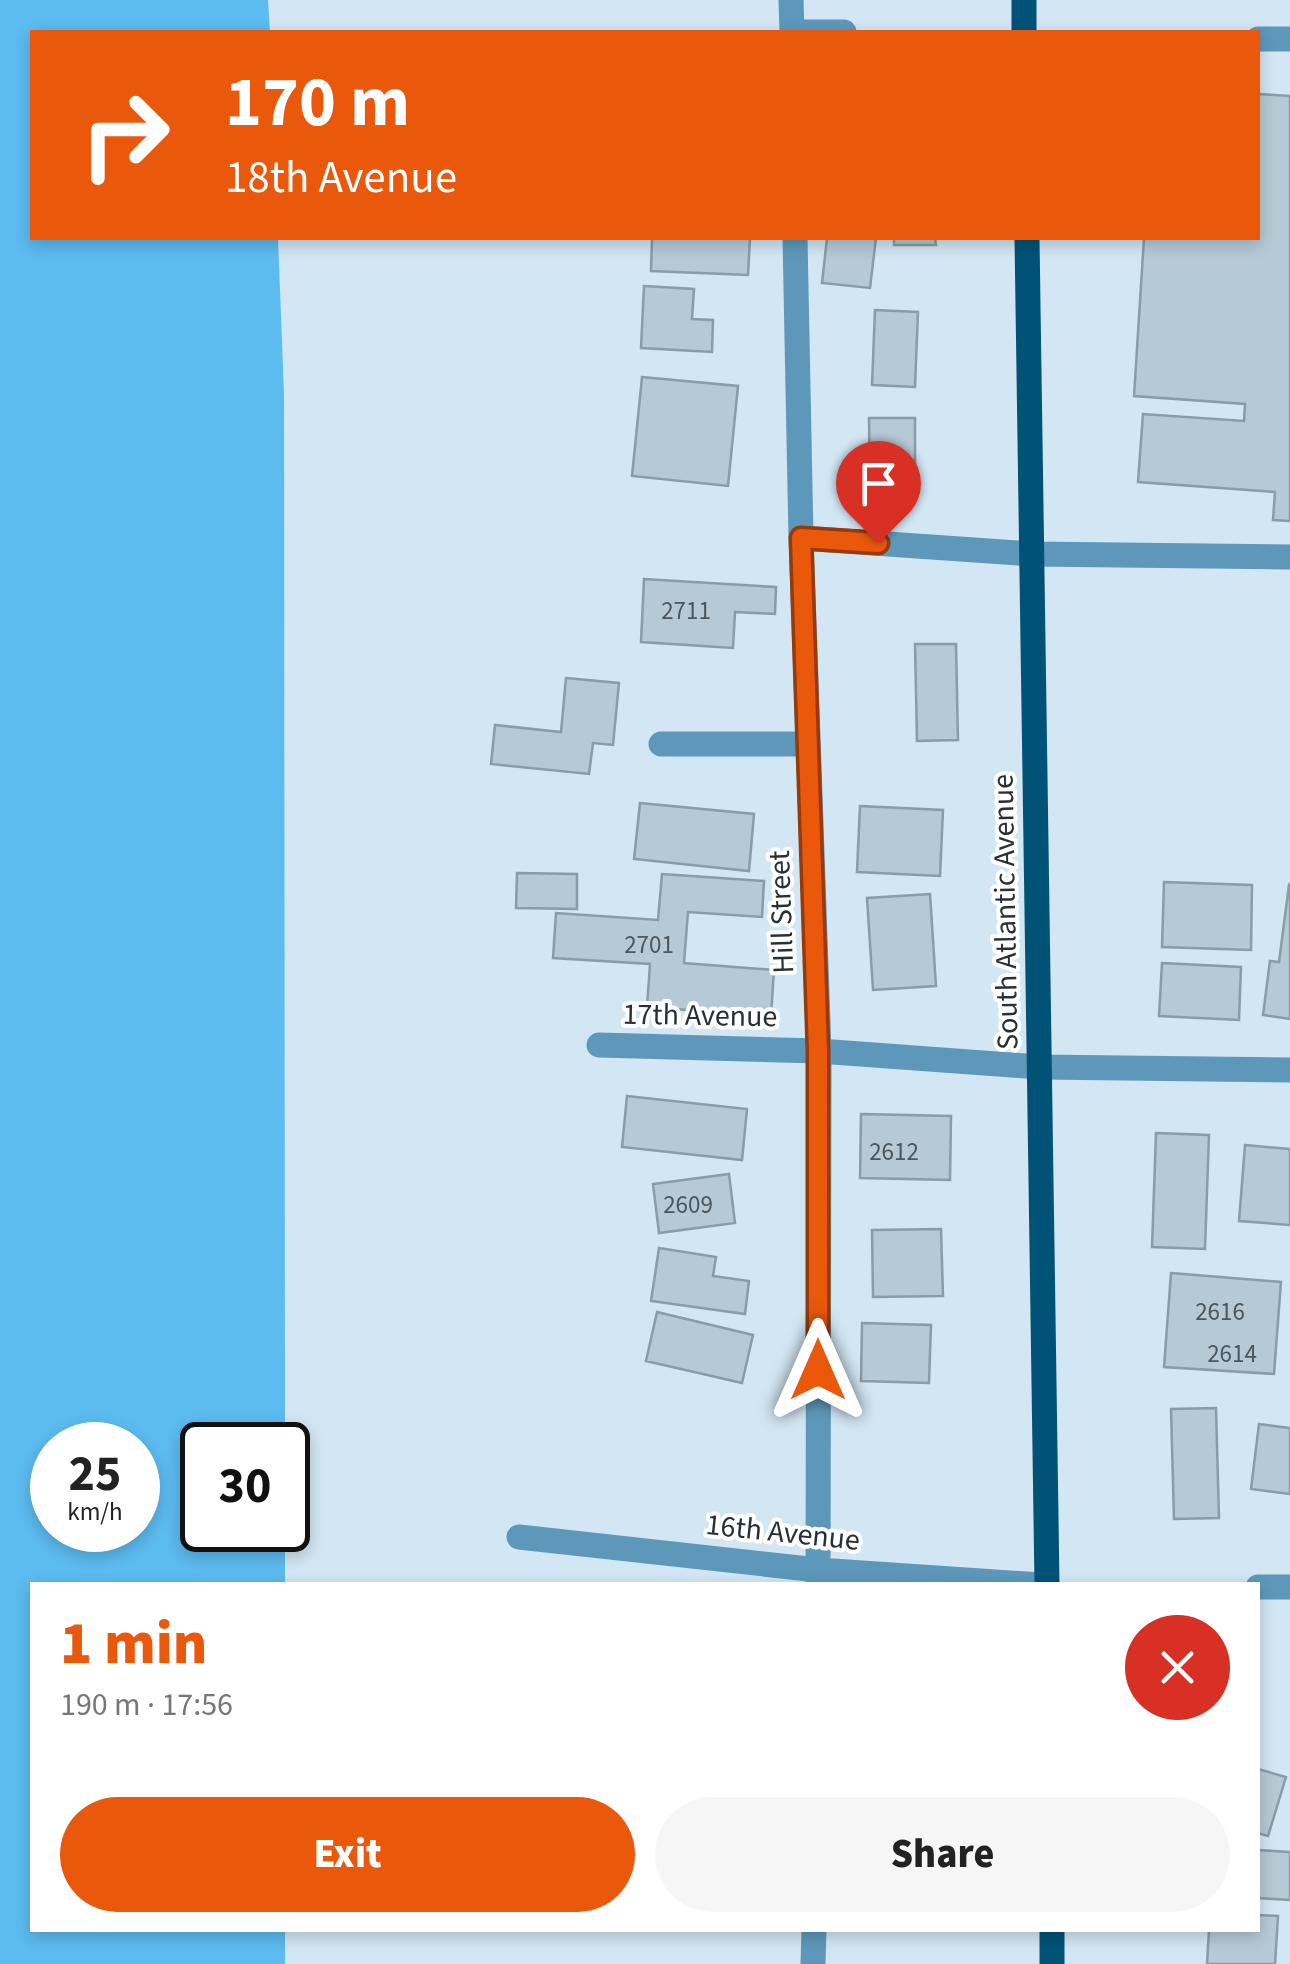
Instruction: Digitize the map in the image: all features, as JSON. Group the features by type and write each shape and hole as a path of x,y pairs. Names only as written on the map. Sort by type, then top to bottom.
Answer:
{"main road":[{"path":"1024,0 1024,30"},
{"name":"South Atlantic Avenue","path":"1027,240 1044,1582"},
{"path":"1052,1932 1052,1964"}],"street":[{"path":"791,0 792,30"},
{"path":"1260,38 1290,39"},
{"name":"Hill Street","path":"795,240 818,1051 818,1577"},
{"path":"801,538 1032,554 1290,557"},
{"path":"661,744 808,744"},
{"name":"17th Avenue","path":"599,1046 818,1051 1040,1067 1290,1070"},
{"name":"16th Avenue","path":"519,1537 818,1577 959,1582"},
{"path":"1260,1587 1290,1587"},
{"path":"813,1964 814,1932"}],"water":[{"path":"0,0 268,0 270,30 30,30 30,240 278,240 284,394 285,1422 180,1422 180,1552 285,1552 285,1582 30,1582 30,1932 285,1932 285,1964 0,1964"}],"building":[{"path":"1260,94 1290,96 1290,521 1273,520 1275,492 1138,482 1143,414 1244,421 1245,404 1134,396 1144,240 1260,240"},
{"path":"652,240 750,240 748,275 651,271"},
{"path":"827,240 876,240 870,288 822,283"},
{"path":"894,240 935,240 936,245 894,245"},
{"path":"644,286 694,289 692,319 713,320 712,352 641,348"},
{"path":"875,310 918,312 915,387 872,385"},
{"path":"642,377 738,386 728,486 632,476"},
{"path":"869,418 915,418 915,494 870,494"},
{"path":"644,579 776,587 775,614 735,612 733,648 641,642"},
{"path":"915,644 956,644 958,740 917,741"},
{"path":"566,678 619,683 613,745 593,743 589,774 491,764 495,725 561,732"},
{"path":"640,803 754,814 749,871 634,859"},
{"path":"860,806 943,810 940,876 857,872"},
{"path":"517,873 577,874 577,909 516,908"},
{"path":"662,874 764,881 762,917 688,912 684,963 774,970 771,1016 647,1007 650,964 553,958 556,913 658,920"},
{"path":"1164,882 1252,885 1251,950 1162,947"},
{"path":"1289,885 1290,1019 1263,1015 1270,961 1279,962"},
{"path":"930,894 936,986 873,990 867,898"},
{"path":"1162,963 1241,967 1239,1020 1159,1016"},
{"path":"627,1096 747,1109 742,1160 622,1147"},
{"path":"861,1114 951,1116 950,1180 860,1178"},
{"path":"1156,1133 1209,1135 1205,1249 1152,1247"},
{"path":"1245,1145 1290,1149 1290,1225 1239,1221"},
{"path":"729,1174 735,1223 659,1233 653,1184"},
{"path":"941,1229 943,1296 873,1297 872,1230"},
{"path":"659,1248 716,1257 713,1276 749,1281 745,1314 651,1301"},
{"path":"1171,1273 1281,1282 1274,1374 1164,1367"},
{"path":"657,1312 753,1335 742,1383 646,1361"},
{"path":"862,1323 931,1325 929,1383 861,1381"},
{"path":"1216,1408 1219,1518 1174,1519 1171,1409"},
{"path":"1259,1424 1290,1428 1290,1494 1251,1489"},
{"path":"1260,1770 1286,1777 1268,1836 1260,1834"},
{"path":"1260,1850 1290,1852 1290,1900 1260,1898"},
{"path":"1260,1915 1278,1916 1275,1964 1207,1964 1209,1932 1260,1932"}],"route":[{"path":"818,1370 818,1051 801,538 878,543"}]}
